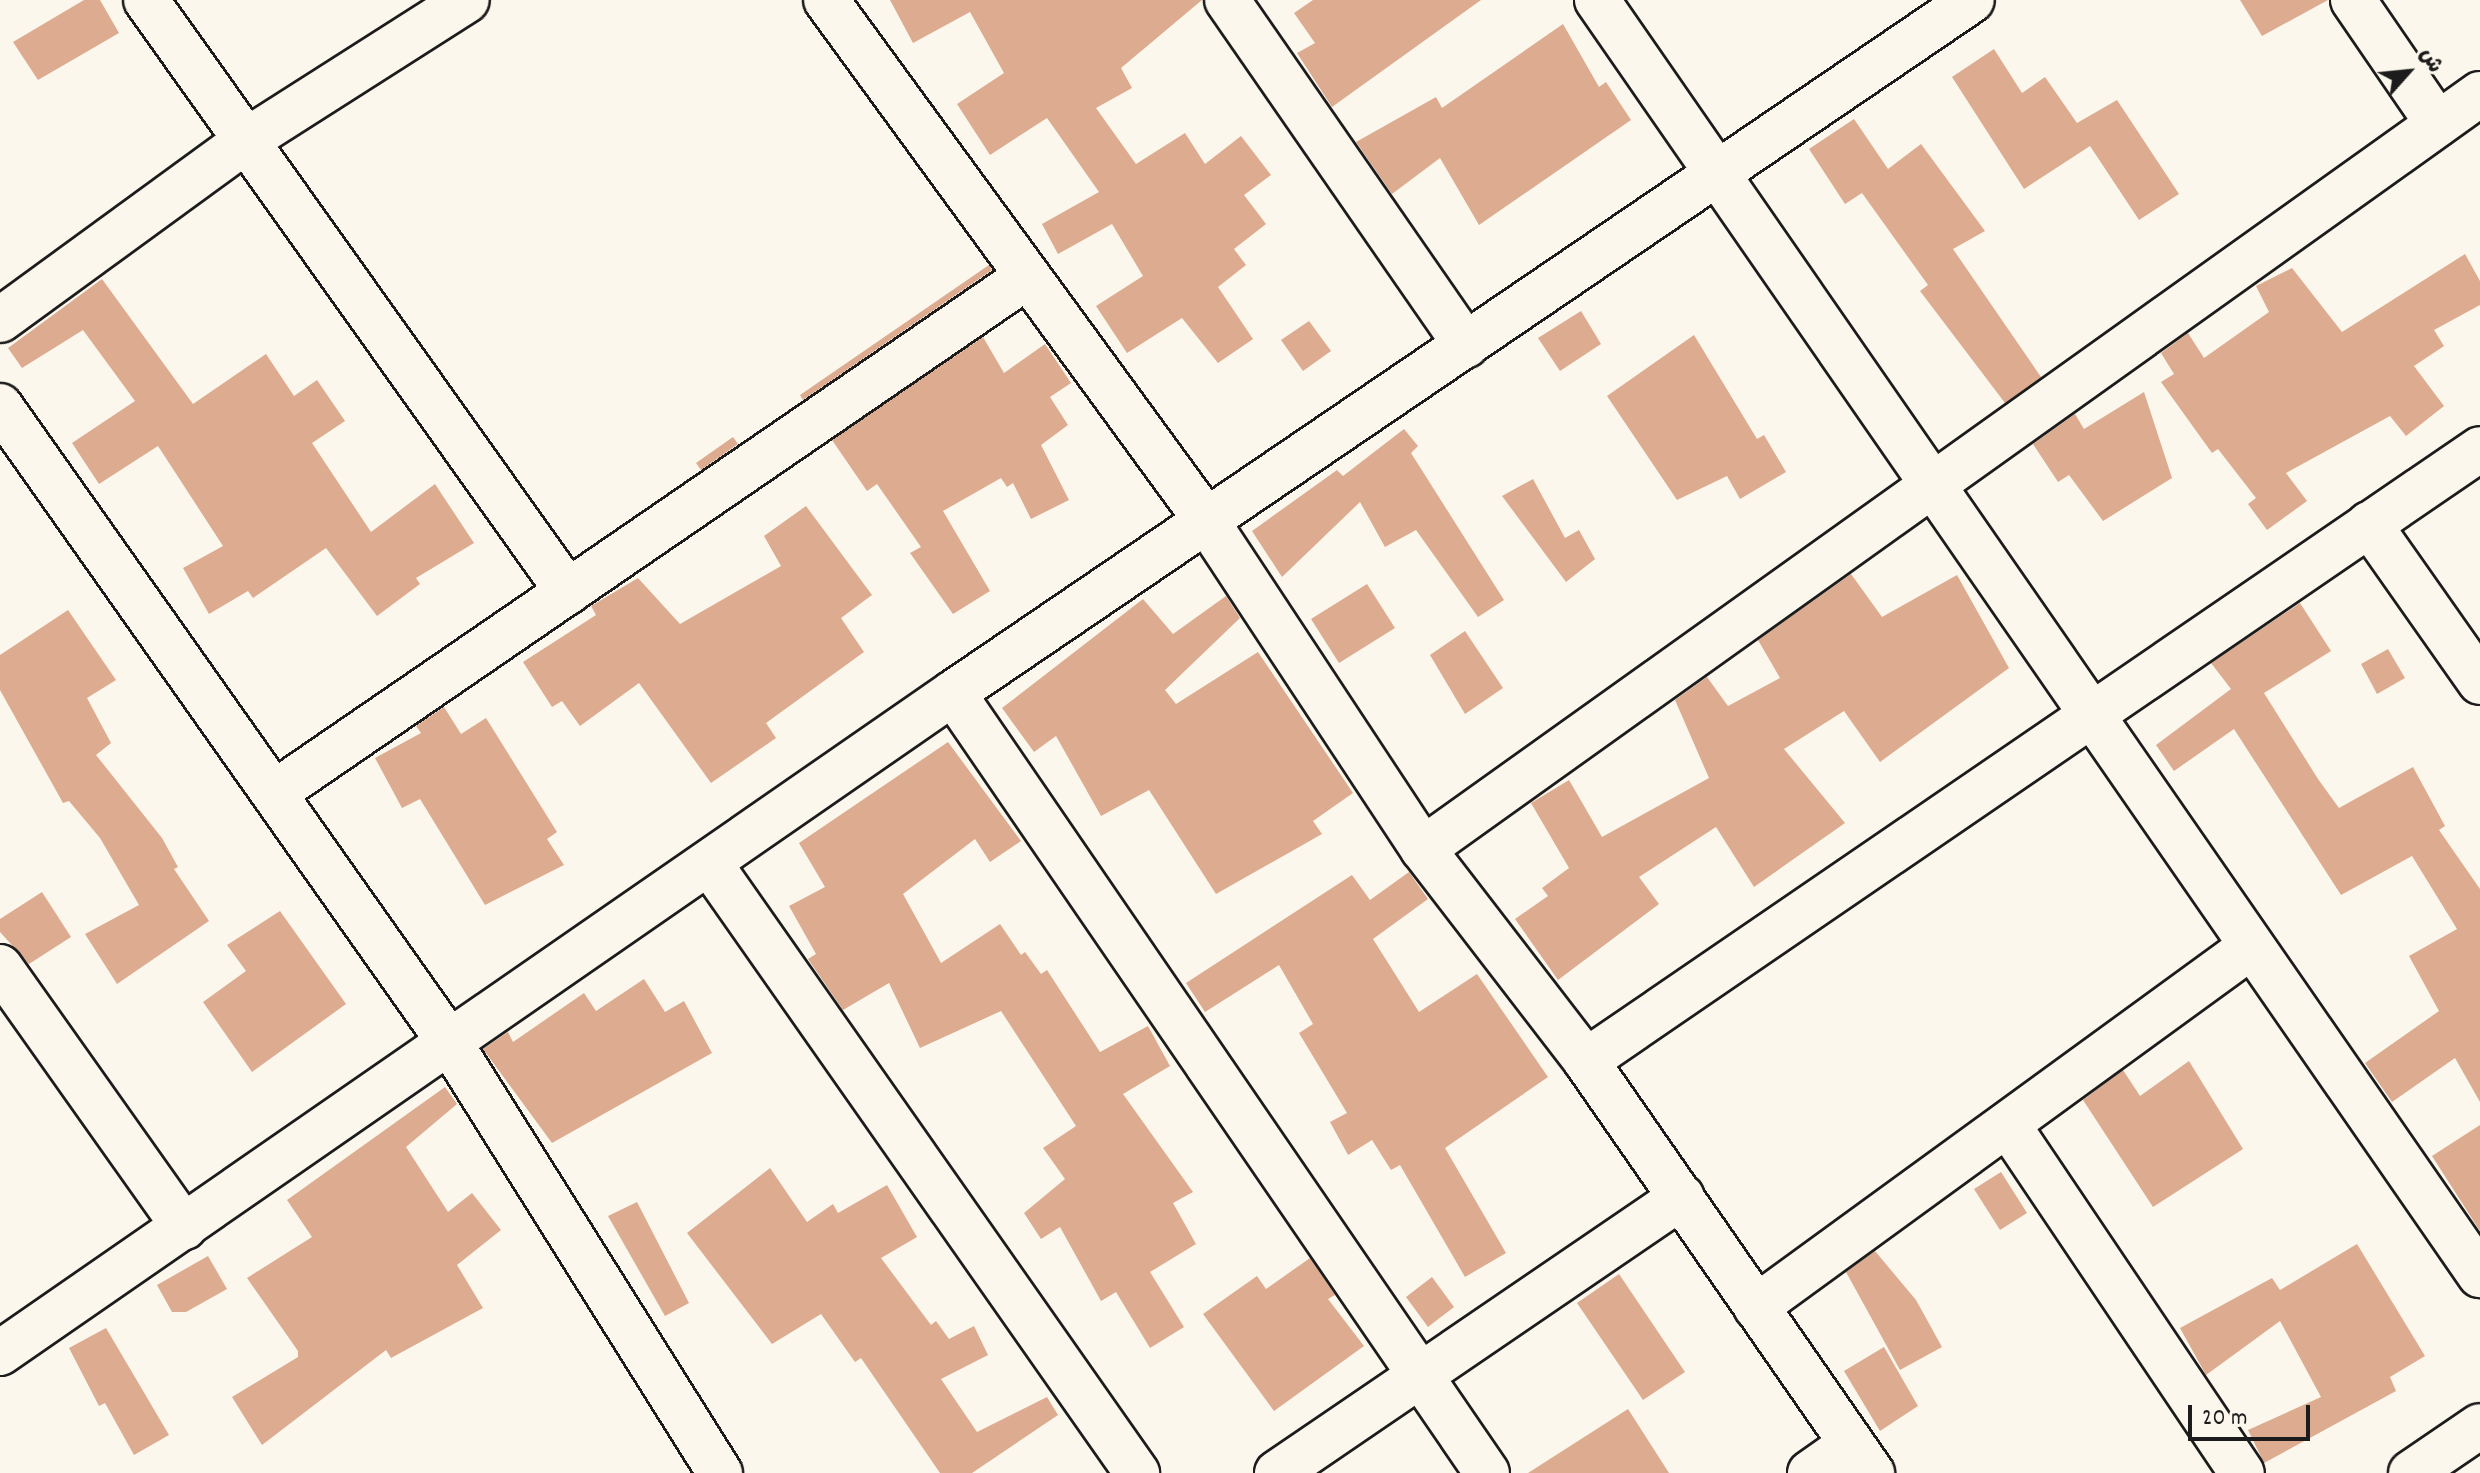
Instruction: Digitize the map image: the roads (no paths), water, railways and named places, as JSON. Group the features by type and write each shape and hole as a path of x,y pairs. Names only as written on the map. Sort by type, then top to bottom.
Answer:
{"street":[{"path":"146,0 244,142 568,592"},
{"path":"0,320 244,142 467,0"},
{"path":"826,0 1025,278 1206,520 1423,849 1586,1061 1861,1459 1810,1473"},
{"path":"1227,0 1466,345"},
{"path":"1597,0 1934,482 2249,948 2480,1275"},
{"path":"0,1353 953,693 1972,0"},
{"path":"2353,0 2438,124"},
{"path":"1423,849 2480,94"},
{"path":"277,791 1025,278"},
{"path":"0,406 277,791 450,1043 719,1473"},
{"path":"1586,1061 2480,449"},
{"path":"2369,524 2480,682"},
{"path":"953,693 1417,1376 1487,1473"},
{"path":"710,864 1137,1473"},
{"path":"1756,1307 2249,948"},
{"path":"0,967 184,1227"},
{"path":"2008,1125 2242,1473"},
{"path":"1277,1473 1682,1197"},
{"path":"2411,1473 2480,1426"}]}
